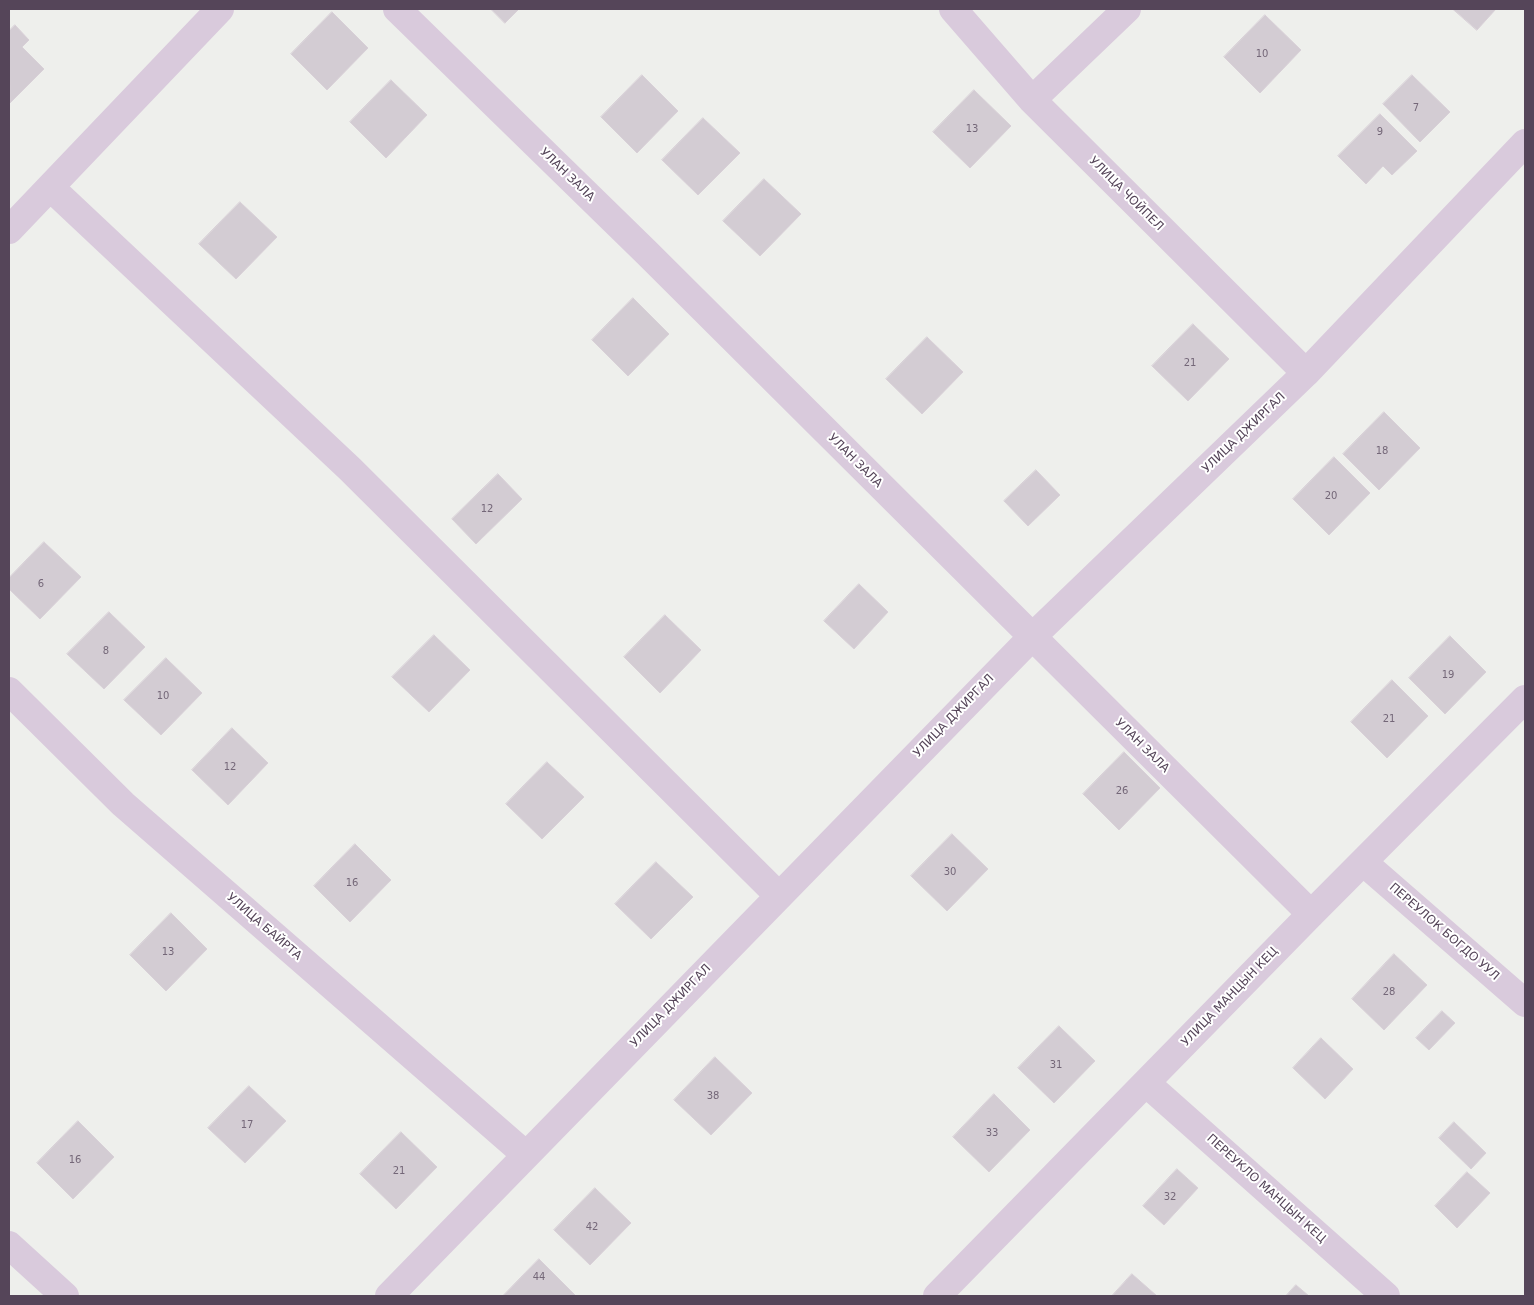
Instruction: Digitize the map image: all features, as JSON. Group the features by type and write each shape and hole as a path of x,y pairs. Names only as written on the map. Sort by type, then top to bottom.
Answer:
{"street":[{"name":"УЛАН ЗАЛА","path":"397,9 646,252 1311,914"},
{"name":"УЛИЦА ЧОЙПЕЛ","path":"954,9 1032,100 1306,373"},
{"path":"1032,100 1127,9"},
{"path":"9,230 211,12"},
{"name":"УЛИЦА ДЖИРГАЛ","path":"389,1296 1032,637 1306,373 1525,143"},
{"path":"50,187 350,469 779,896"},
{"name":"УЛИЦА БАЙРТА","path":"9,691 123,804 526,1154"},
{"name":"УЛИЦА МАНЦЫН КЕЦ","path":"937,1296 1311,914 1525,699"},
{"name":"ПЕРЕУЛОК БОГДО УУЛ","path":"1364,862 1525,1003"},
{"name":"ПЕРЕУКЛО МАНЦЫН КЕЦ","path":"1146,1083 1386,1296"},
{"path":"9,1245 65,1296"}],"building":[{"path":"491,9 519,9 505,23"},
{"path":"1453,9 1496,9 1477,30"},
{"path":"332,12 368,48 327,90 291,54"},
{"path":"1265,15 1301,50 1260,93 1224,57"},
{"path":"15,25 29,40 22,47 44,69 10,103 9,31"},
{"path":"642,75 678,111 637,153 601,117"},
{"path":"1412,75 1450,112 1420,142 1383,104"},
{"path":"391,80 427,115 386,158 350,122"},
{"path":"974,90 1011,126 970,168 933,132"},
{"path":"1380,114 1417,151 1392,175 1383,166 1366,184 1338,156"},
{"path":"703,118 740,153 698,195 662,160"},
{"path":"764,179 801,214 760,256 723,221"},
{"path":"240,202 277,237 236,279 199,244"},
{"path":"633,298 669,334 628,376 592,340"},
{"path":"1193,324 1229,359 1188,401 1152,366"},
{"path":"927,337 963,372 922,414 886,379"},
{"path":"1384,412 1420,448 1379,490 1343,454"},
{"path":"1334,457 1370,493 1329,535 1293,499"},
{"path":"1036,470 1060,495 1028,526 1004,501"},
{"path":"498,474 522,499 476,544 452,519"},
{"path":"44,542 81,577 40,619 9,589 9,578"},
{"path":"859,584 888,612 854,649 824,621"},
{"path":"109,612 145,647 104,689 67,654"},
{"path":"665,615 701,650 660,693 624,657"},
{"path":"434,635 470,670 429,712 392,677"},
{"path":"1450,636 1486,672 1445,714 1409,678"},
{"path":"166,658 202,693 161,735 124,700"},
{"path":"1392,680 1428,716 1387,758 1351,722"},
{"path":"232,728 268,763 228,805 192,770"},
{"path":"1124,752 1160,788 1119,830 1083,794"},
{"path":"547,762 584,797 542,839 506,804"},
{"path":"952,834 988,869 947,911 911,876"},
{"path":"355,844 391,880 350,922 314,886"},
{"path":"656,862 693,897 651,939 615,904"},
{"path":"171,913 207,949 166,991 130,955"},
{"path":"1394,954 1427,985 1384,1030 1352,999"},
{"path":"1442,1011 1455,1023 1429,1050 1416,1038"},
{"path":"1059,1026 1095,1061 1054,1103 1018,1068"},
{"path":"1321,1038 1353,1069 1325,1099 1293,1068"},
{"path":"715,1057 752,1093 711,1135 674,1100"},
{"path":"249,1086 286,1121 245,1163 208,1128"},
{"path":"994,1094 1030,1130 989,1172 953,1137"},
{"path":"78,1121 114,1157 73,1199 37,1163"},
{"path":"1454,1122 1486,1153 1471,1169 1439,1138"},
{"path":"401,1132 437,1167 396,1209 360,1174"},
{"path":"1177,1169 1198,1188 1164,1225 1143,1206"},
{"path":"1467,1172 1490,1193 1457,1228 1435,1206"},
{"path":"595,1188 631,1223 590,1265 554,1230"},
{"path":"539,1259 575,1295 503,1296"},
{"path":"1132,1274 1157,1296 1112,1296"},
{"path":"1296,1285 1309,1296 1286,1296"}]}
